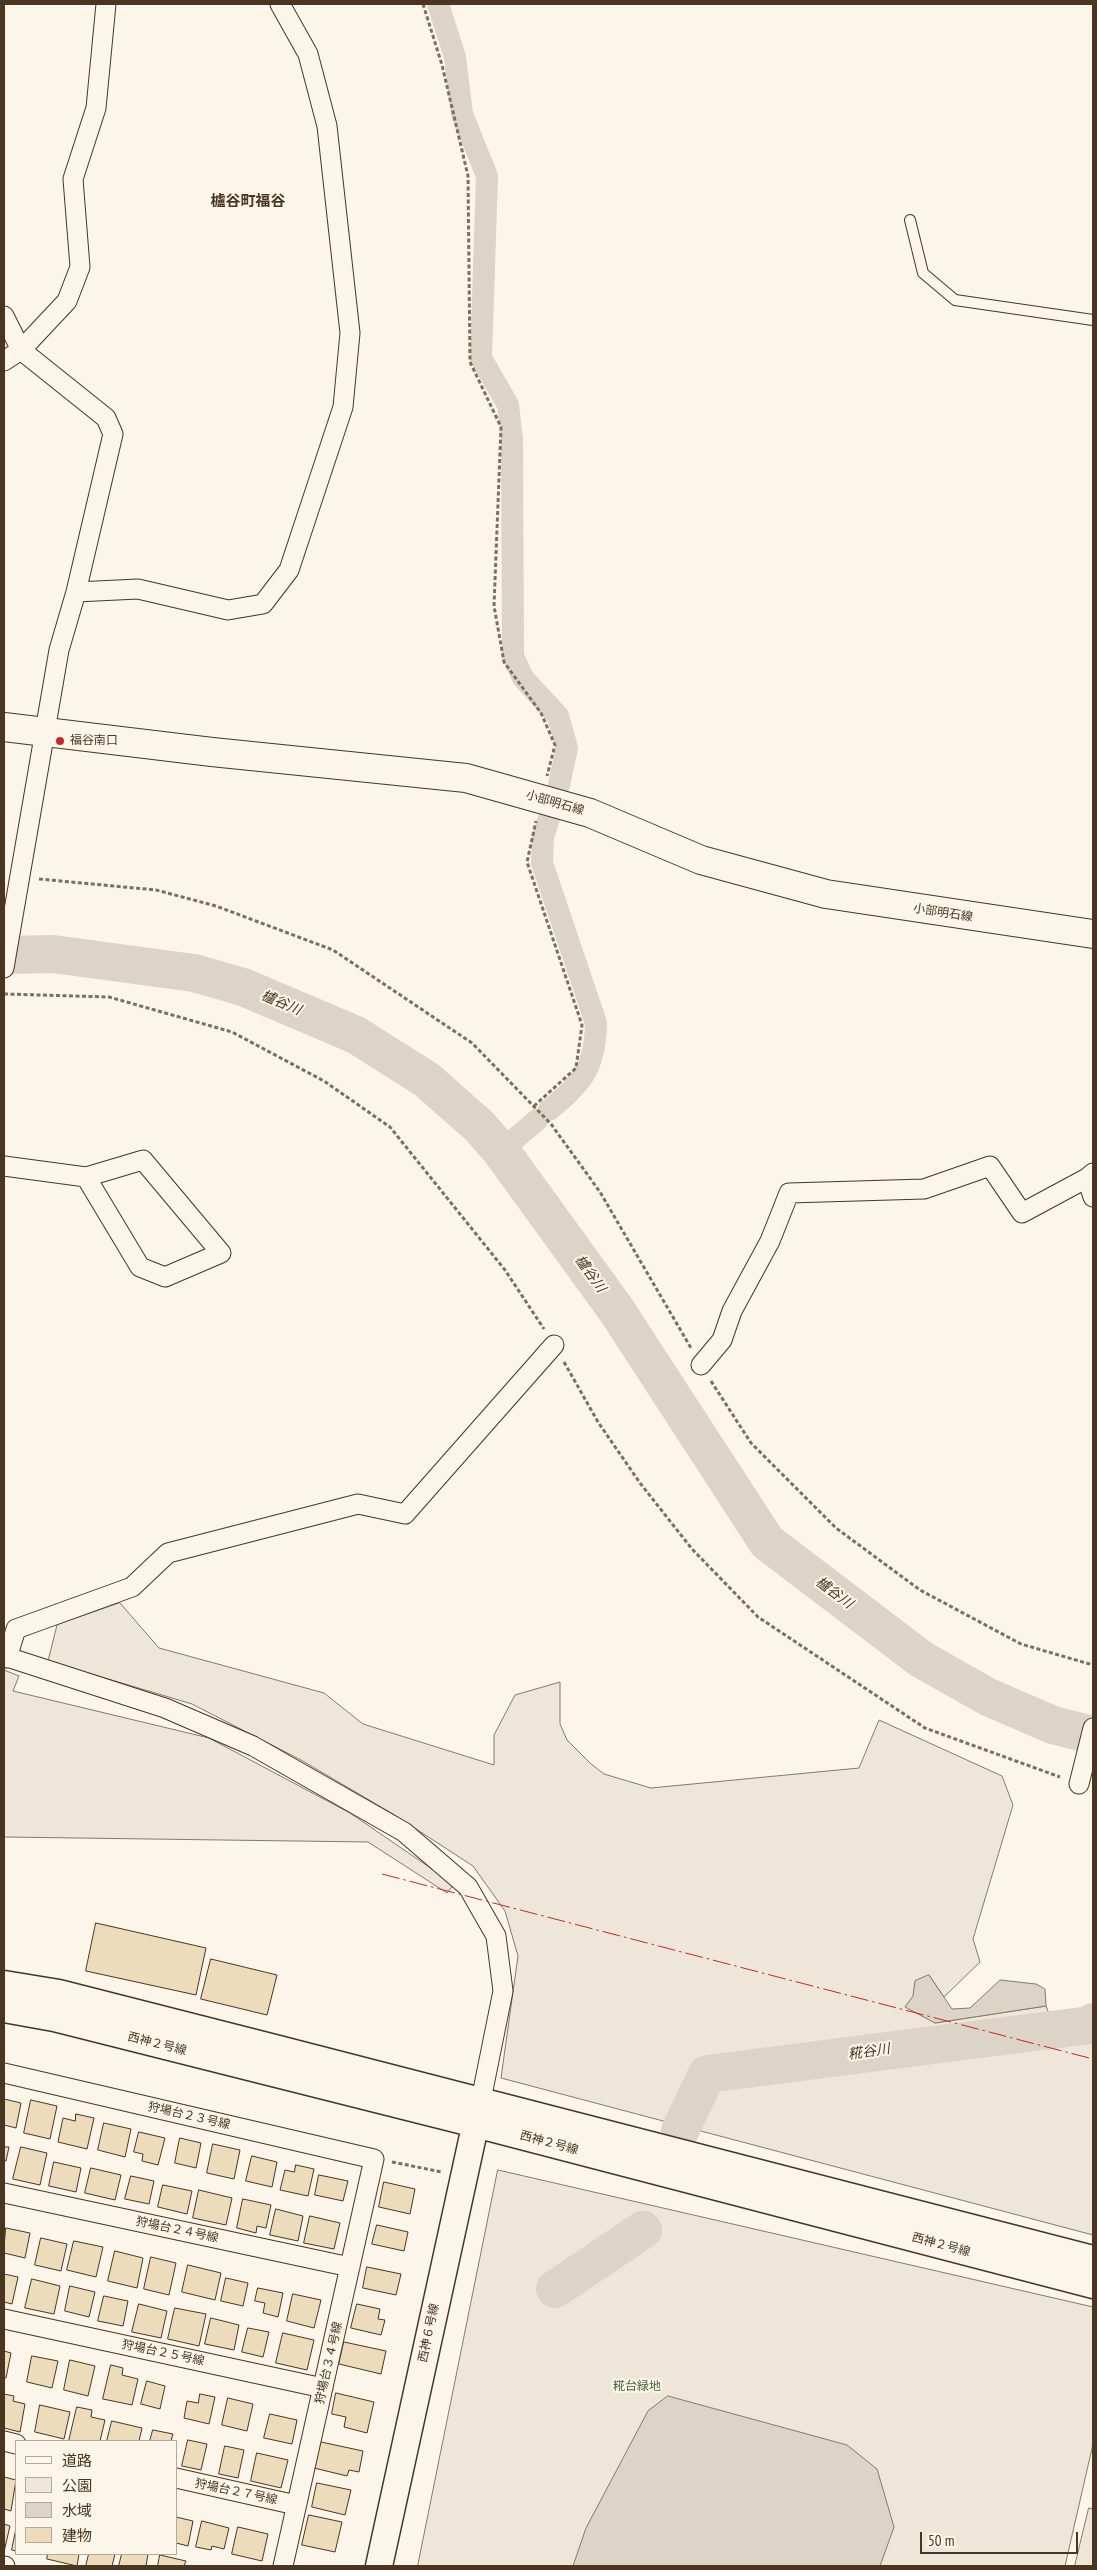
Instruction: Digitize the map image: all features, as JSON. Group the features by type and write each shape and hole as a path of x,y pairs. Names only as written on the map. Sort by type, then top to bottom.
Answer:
{"main road":[{"name":"小部明石線","path":"4,728 466,778 590,814 701,860 826,894 1093,934"}],"street":[{"path":"4,361 22,350 67,301 80,267 73,179 96,108 106,4"},
{"path":"76,592 138,589 228,610 263,604 289,570 343,407 350,332 327,126 308,54 280,4"},
{"path":"4,316 22,350 106,418 113,434 76,592 59,650 4,968"},
{"path":"4,1166 86,1177 143,1160 221,1253 165,1277 140,1268 86,1177"},
{"path":"701,1364 722,1340 732,1311 770,1241 789,1193 924,1189 990,1166 1022,1213 1090,1176 1093,1197"},
{"path":"478,2112 503,1991 496,1936 468,1887 404,1832 253,1746 165,1708 5,1657 16,1629 132,1587 168,1552 358,1504 405,1514 554,1345"},
{"path":"1079,1784 1093,1728"},
{"name":"西神２号線","path":"4,1984 59,1993 1093,2285"},
{"name":"西神２号線","path":"4,2009 54,2018 478,2112 1093,2259"},
{"name":"狩場台２３号線","path":"4,2073 374,2159"},
{"name":"西神６号線","path":"379,2566 478,2112"},
{"name":"狩場台３４号線","path":"283,2566 374,2159"},
{"name":"狩場台２４号線","path":"4,2193 350,2267"},
{"name":"狩場台２５号線","path":"4,2319 323,2388"},
{"name":"狩場台２７号線","path":"178,2478 296,2505"}],"lane":[{"path":"910,220 924,273 955,300 1093,320"}],"path":[{"path":"423,4 442,65 468,176 470,362 501,427 494,606 504,662 541,713 555,745 527,862 582,1025 576,1068 534,1106"},
{"path":"18,883 156,890 216,906 332,950 472,1043 551,1124 600,1192 701,1364 751,1443 836,1528 920,1590 1021,1644 1093,1665"},
{"path":"374,2159 463,2176"}],"green space":[{"path":"120,1603 159,1648 324,1693 363,1724 494,1765 494,1735 515,1695 560,1682 560,1724 567,1740 604,1774 651,1788 859,1768 879,1720 1002,1776 1013,1805 973,1939 980,1962 944,1997 929,1975 935,2023 1046,2006 1057,2035 1087,2037 1093,2034 1093,2235 501,2078 518,1956 505,1911 473,1866 393,1814 301,1760 192,1704 48,1661 57,1625"},
{"path":"4,1670 19,1676 13,1691 209,1738 350,1813 454,1884 447,1893 368,1842 4,1837"},
{"name":"糀台緑地","path":"498,2170 1093,2307 1093,2444 1065,2566 418,2566"},
{"path":"1089,2508 1093,2509 1093,2566 1075,2566"}],"water":[{"path":"929,1975 952,2009 970,2008 1000,1980 1036,1984 1045,1989 1046,2006 935,2023 905,2007 913,1996 915,1981"},
{"path":"668,2396 847,2445 877,2469 894,2527 880,2566 573,2566 586,2528 648,2411"}],"building":[{"path":"96,1923 206,1948 196,1995 86,1971"},
{"path":"211,1959 277,1975 267,2015 201,1999"},
{"path":"4,2099 21,2103 16,2128 4,2125"},
{"path":"31,2100 57,2106 50,2139 24,2133"},
{"path":"76,2114 94,2118 87,2149 58,2142 63,2118 75,2121"},
{"path":"104,2123 131,2129 125,2157 98,2150"},
{"path":"139,2132 165,2138 158,2165 142,2161 143,2154 134,2152"},
{"path":"180,2138 201,2143 196,2168 175,2163"},
{"path":"213,2144 240,2150 234,2179 207,2173"},
{"path":"4,2147 9,2147 6,2161 4,2160"},
{"path":"21,2147 47,2153 40,2185 13,2179"},
{"path":"252,2156 277,2162 272,2187 246,2181"},
{"path":"54,2162 81,2168 76,2192 49,2186"},
{"path":"296,2165 314,2169 308,2196 280,2190 285,2170 294,2172"},
{"path":"91,2168 121,2175 115,2200 85,2193"},
{"path":"319,2175 348,2181 343,2201 315,2195"},
{"path":"131,2176 154,2181 149,2204 125,2199"},
{"path":"384,2182 415,2189 410,2214 379,2207"},
{"path":"163,2185 192,2191 187,2214 158,2207"},
{"path":"199,2190 232,2198 226,2225 193,2218"},
{"path":"243,2199 271,2205 266,2228 257,2226 256,2233 237,2228"},
{"path":"276,2209 303,2216 298,2241 270,2235"},
{"path":"310,2216 340,2223 334,2249 304,2243"},
{"path":"377,2225 408,2232 404,2251 372,2244"},
{"path":"6,2228 30,2233 25,2258 4,2253"},
{"path":"41,2238 67,2244 61,2271 35,2265"},
{"path":"74,2241 103,2247 96,2277 67,2270"},
{"path":"115,2251 143,2258 137,2288 108,2281"},
{"path":"151,2257 176,2263 169,2295 144,2289"},
{"path":"188,2265 221,2273 215,2300 182,2292"},
{"path":"367,2267 401,2274 396,2295 363,2288"},
{"path":"4,2274 18,2277 12,2304 4,2302"},
{"path":"226,2278 248,2283 243,2306 221,2301"},
{"path":"32,2279 60,2286 54,2314 25,2308"},
{"path":"70,2286 95,2292 89,2317 65,2311"},
{"path":"258,2288 283,2293 278,2317 263,2313 265,2303 255,2301"},
{"path":"293,2294 321,2300 314,2328 287,2321"},
{"path":"104,2296 128,2301 123,2326 98,2321"},
{"path":"139,2304 167,2311 161,2338 132,2332"},
{"path":"357,2304 380,2309 378,2319 385,2320 381,2335 351,2328"},
{"path":"175,2308 206,2314 199,2346 168,2339"},
{"path":"211,2318 239,2325 234,2350 205,2344"},
{"path":"248,2328 269,2332 263,2357 242,2352"},
{"path":"283,2333 314,2340 307,2370 276,2363"},
{"path":"344,2342 386,2351 381,2374 339,2364"},
{"path":"4,2351 11,2353 6,2378 4,2378"},
{"path":"32,2356 58,2361 52,2388 27,2382"},
{"path":"70,2360 95,2366 88,2396 64,2390"},
{"path":"111,2365 123,2368 122,2375 138,2379 132,2405 103,2399"},
{"path":"147,2381 165,2386 160,2409 141,2404"},
{"path":"336,2393 374,2402 367,2433 344,2427 346,2417 332,2414"},
{"path":"4,2394 14,2396 13,2401 25,2404 20,2432 4,2428"},
{"path":"200,2394 215,2397 209,2424 184,2418 187,2401 198,2403"},
{"path":"228,2398 253,2404 247,2431 222,2425"},
{"path":"40,2405 70,2412 64,2439 35,2432"},
{"path":"77,2407 92,2410 91,2417 105,2420 100,2440 69,2440"},
{"path":"270,2414 297,2420 292,2444 264,2438"},
{"path":"112,2421 142,2428 139,2440 107,2440"},
{"path":"153,2430 173,2434 171,2440 150,2440"},
{"path":"188,2440 207,2444 201,2470 182,2466"},
{"path":"321,2442 363,2451 359,2472 349,2470 347,2476 314,2468"},
{"path":"225,2446 244,2450 238,2478 219,2474"},
{"path":"257,2453 288,2460 281,2488 251,2481"},
{"path":"4,2477 15,2480 15,2486 11,2511 4,2509"},
{"path":"317,2483 351,2490 345,2515 312,2507"},
{"path":"309,2515 342,2522 335,2552 302,2545"},
{"path":"178,2517 193,2521 188,2546 178,2544"},
{"path":"202,2521 229,2528 224,2549 212,2546 211,2550 196,2547"},
{"path":"4,2524 10,2526 4,2552"},
{"path":"238,2527 268,2534 262,2561 232,2554"},
{"path":"15,2534 15,2551 12,2550"},
{"path":"48,2555 79,2555 77,2566 47,2559"},
{"path":"89,2555 115,2555 112,2566 86,2566"},
{"path":"122,2555 148,2555 146,2566 119,2566"},
{"path":"160,2555 186,2561 184,2566 158,2566"}],"waterway":[{"path":"438,4 455,57 462,114 487,176 481,358 508,405 512,439 513,656 523,678 558,716 567,748 559,785"},
{"path":"549,1110 571,1091 585,1073 593,1051 596,1023 542,863 543,837 550,815"},
{"name":"櫨谷川","path":"4,955 53,954 194,973 243,987 356,1035 427,1080 479,1126 501,1151 617,1311 767,1542 921,1659 988,1697 1053,1725 1093,1735"},
{"path":"501,1151 537,1120"},
{"name":"糀谷川","path":"680,2131 707,2074 1090,2025 1093,2022"},
{"name":"糀谷川","path":"555,2289 643,2230"}],"power":[{"path":"382,1874 1093,2059"}],"place":[{"name":"福谷南口","path":"60,741"}],"district":[{"name":"櫨谷町福谷","path":"248,202"}]}
